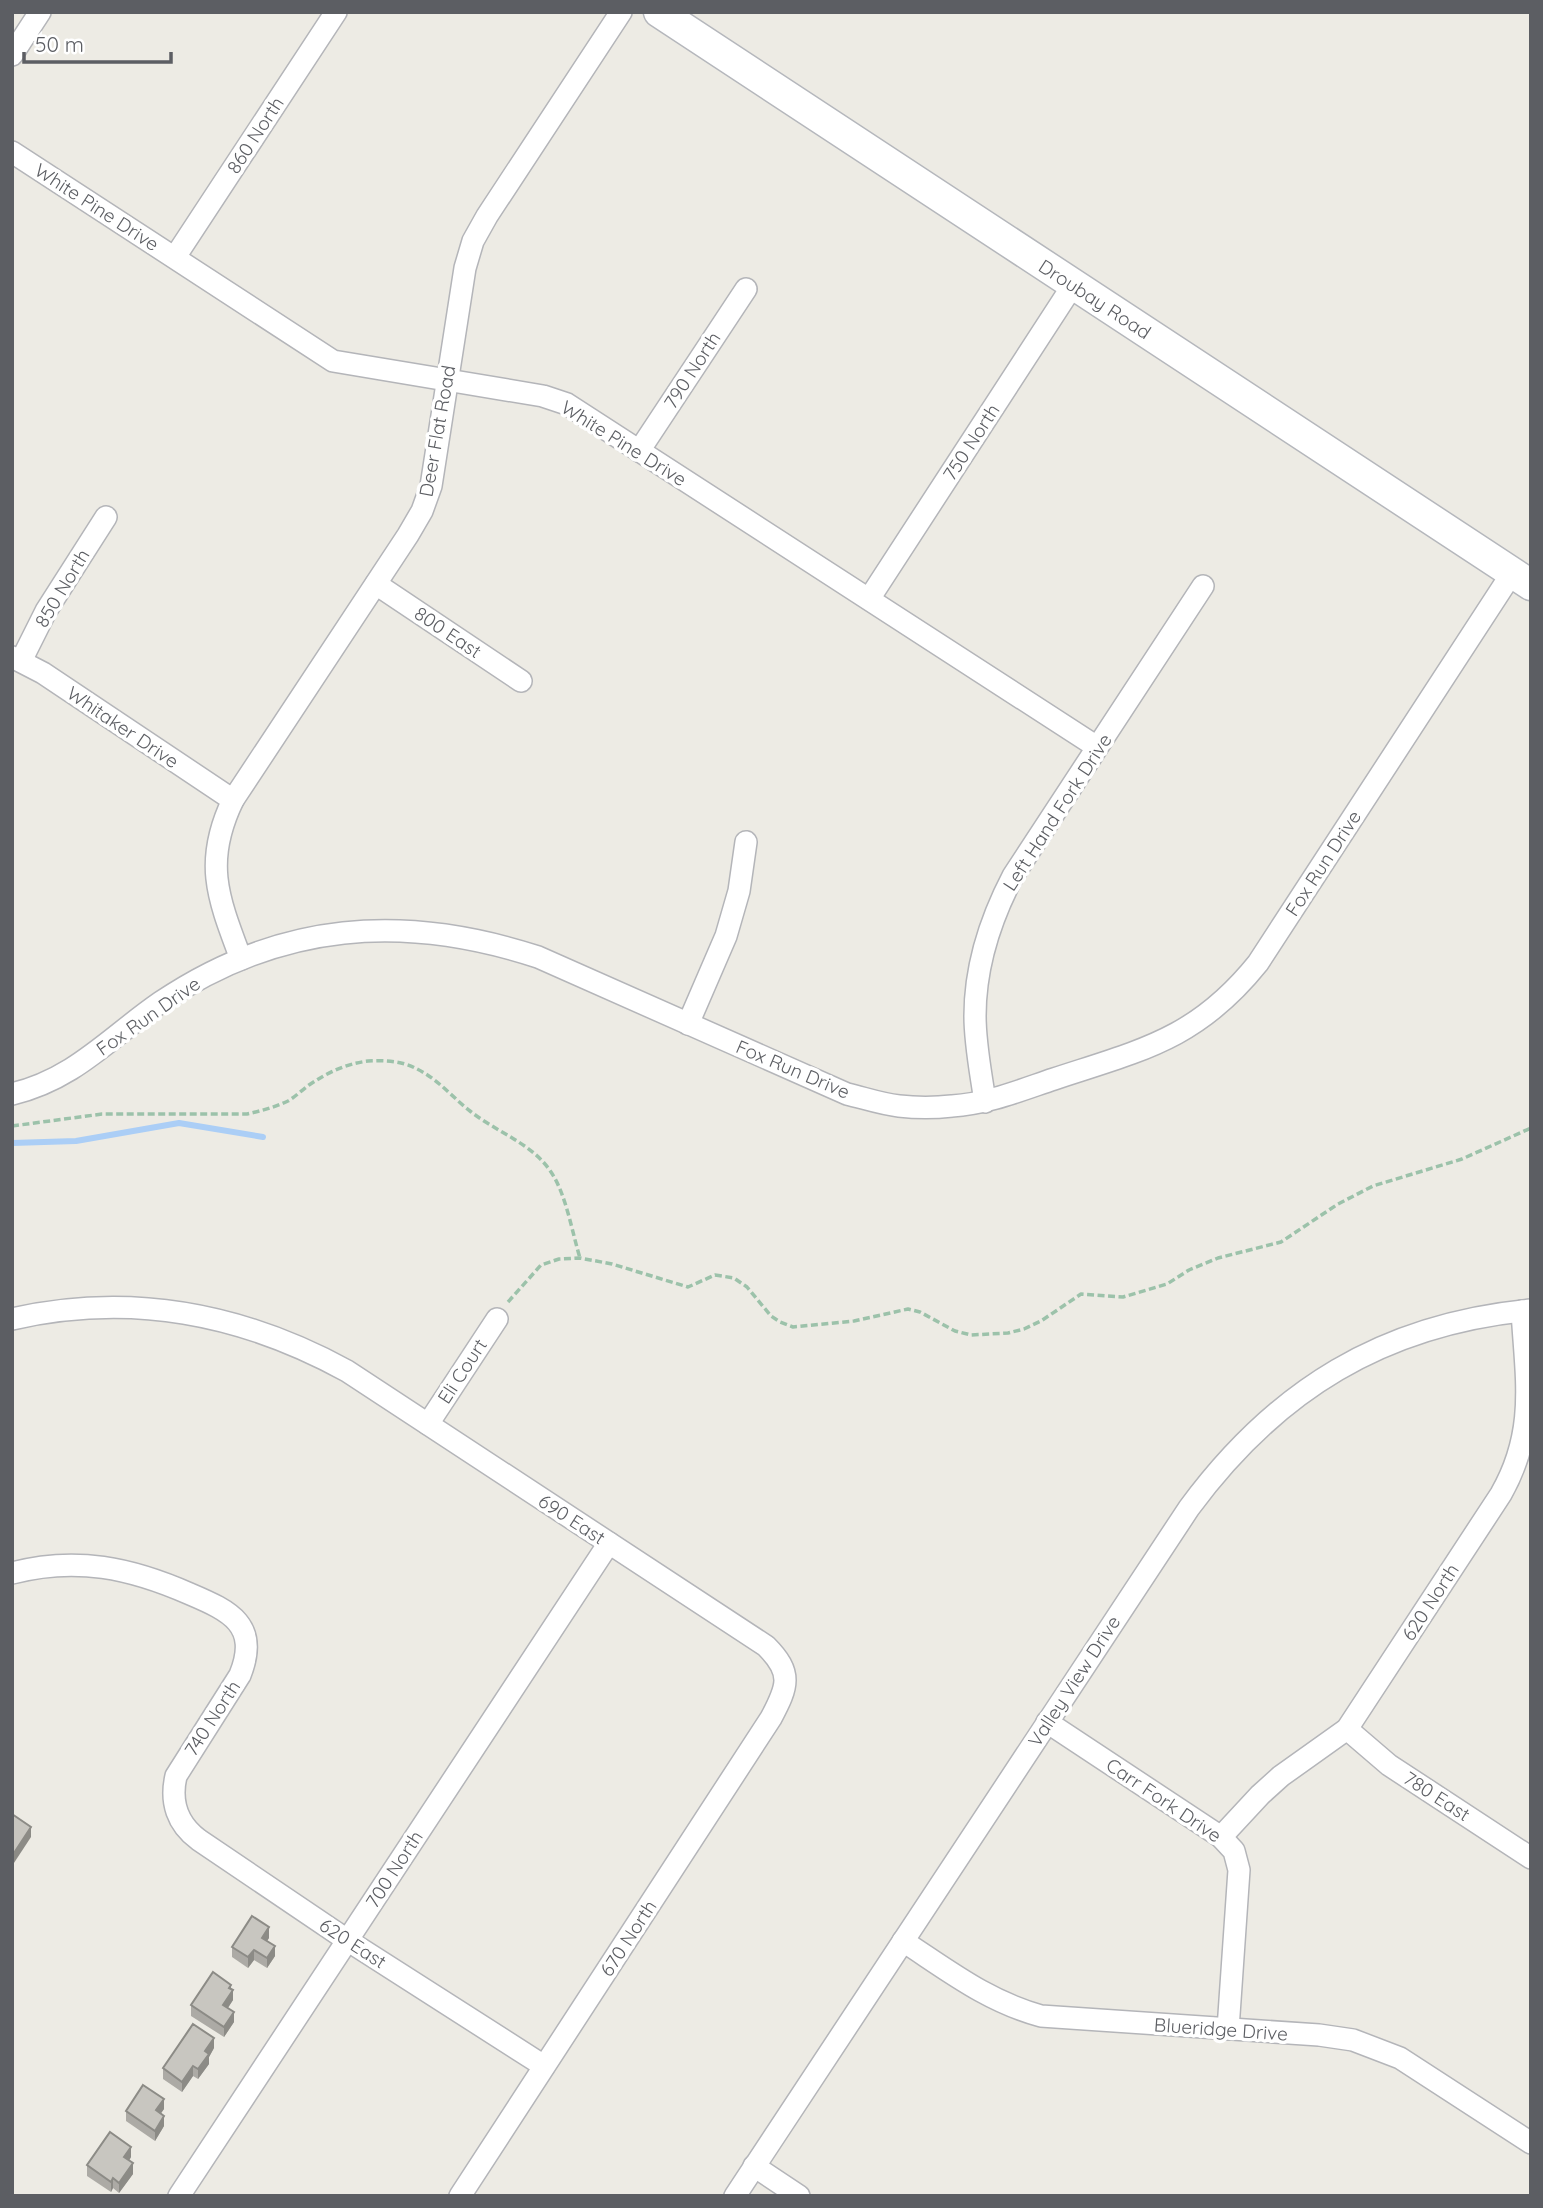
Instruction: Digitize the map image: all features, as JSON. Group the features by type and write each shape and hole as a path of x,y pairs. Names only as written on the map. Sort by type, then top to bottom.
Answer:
{"street":[{"path":"12,55 40,12"},
{"name":"860 North","path":"175,257 336,12"},
{"name":"Deer Flat Road","path":"241,959 222,908 216,872 219,835 233,800 422,511 431,486 465,268 474,241 487,216 621,12"},
{"name":"Droubay Road","path":"659,12 1521,579"},
{"name":"White Pine Drive","path":"12,152 334,361 543,396 567,404 1097,747"},
{"name":"750 North","path":"869,599 1073,285"},
{"name":"790 North","path":"639,451 746,289"},
{"name":"850 North","path":"17,659 106,517"},
{"name":"Fox Run Drive","path":"12,1094 51,1082 160,1003 199,979 241,959 290,941 325,935 396,930 444,934 503,946 538,957 847,1094 898,1106 952,1106 985,1102 1152,1047 1192,1025 1228,997 1258,963 1521,579"},
{"name":"800 East","path":"376,583 521,681"},
{"name":"Left Hand Fork Drive","path":"985,1102 975,1015 981,957 1000,902 1013,876 1203,586"},
{"name":"Whitaker Drive","path":"17,659 44,673 233,800"},
{"path":"688,1024 726,936 740,891 746,842"},
{"name":"690 East","path":"12,1319 93,1307 158,1309 191,1313 256,1329 317,1355 347,1371 766,1646 778,1658 787,1677"},
{"name":"Valley View Drive","path":"735,2196 1189,1508 1232,1454 1257,1429 1311,1386 1374,1351 1444,1325 1526,1310"},
{"name":"620 North","path":"1221,1837 1281,1776 1347,1729 1502,1494 1516,1465 1527,1417 1526,1310"},
{"name":"Eli Court","path":"428,1424 497,1319"},
{"name":"700 North","path":"179,2196 609,1542"},
{"name":"740 North","path":"12,1573 48,1566 102,1567 134,1572 223,1608 234,1617 246,1640 245,1664 180,1766 174,1786 175,1807"},
{"name":"670 North","path":"460,2196 771,1718 782,1697 787,1677"},
{"name":"Carr Fork Drive","path":"1047,1722 1221,1837 1234,1851 1239,1870 1228,2029"},
{"name":"780 East","path":"1347,1729 1389,1765 1531,1858"},
{"name":"620 East","path":"175,1807 183,1826 199,1840 347,1940 544,2066"},
{"name":"Blueridge Drive","path":"903,1941 989,1997 1023,2011 1060,2018 1328,2036 1369,2045 1415,2067 1531,2143"},
{"path":"754,2166 799,2196"}],"path":[{"path":"12,1126 102,1114 247,1114 269,1109 289,1100 342,1066 371,1061 415,1067 470,1112 534,1154 551,1171 560,1190 580,1258"},
{"path":"497,1319 513,1295 541,1265 559,1259 580,1258 612,1264 688,1287 715,1275 734,1278 747,1287 771,1316 793,1326 854,1321 908,1310 920,1312 955,1331 971,1335 1008,1333 1041,1321 1081,1294 1123,1297 1167,1284 1189,1270 1218,1258 1281,1242 1338,1204 1373,1186 1462,1159 1531,1128"}],"building":[{"path":"12,1814 31,1827 12,1856"},
{"path":"252,1916 269,1927 262,1938 275,1946 267,1958 254,1950 248,1957 232,1947"},
{"path":"213,1972 231,1985 229,1988 233,1990 223,2005 234,2012 224,2027 191,2005"},
{"path":"193,2024 214,2038 205,2051 209,2054 198,2069 193,2066 182,2082 163,2068"},
{"path":"143,2085 164,2099 156,2110 164,2116 155,2131 126,2111"},
{"path":"110,2132 131,2147 124,2157 133,2163 119,2183 113,2178 111,2182 87,2165"}],"waterway":[{"path":"12,1143 76,1141 179,1123 263,1137"}]}
